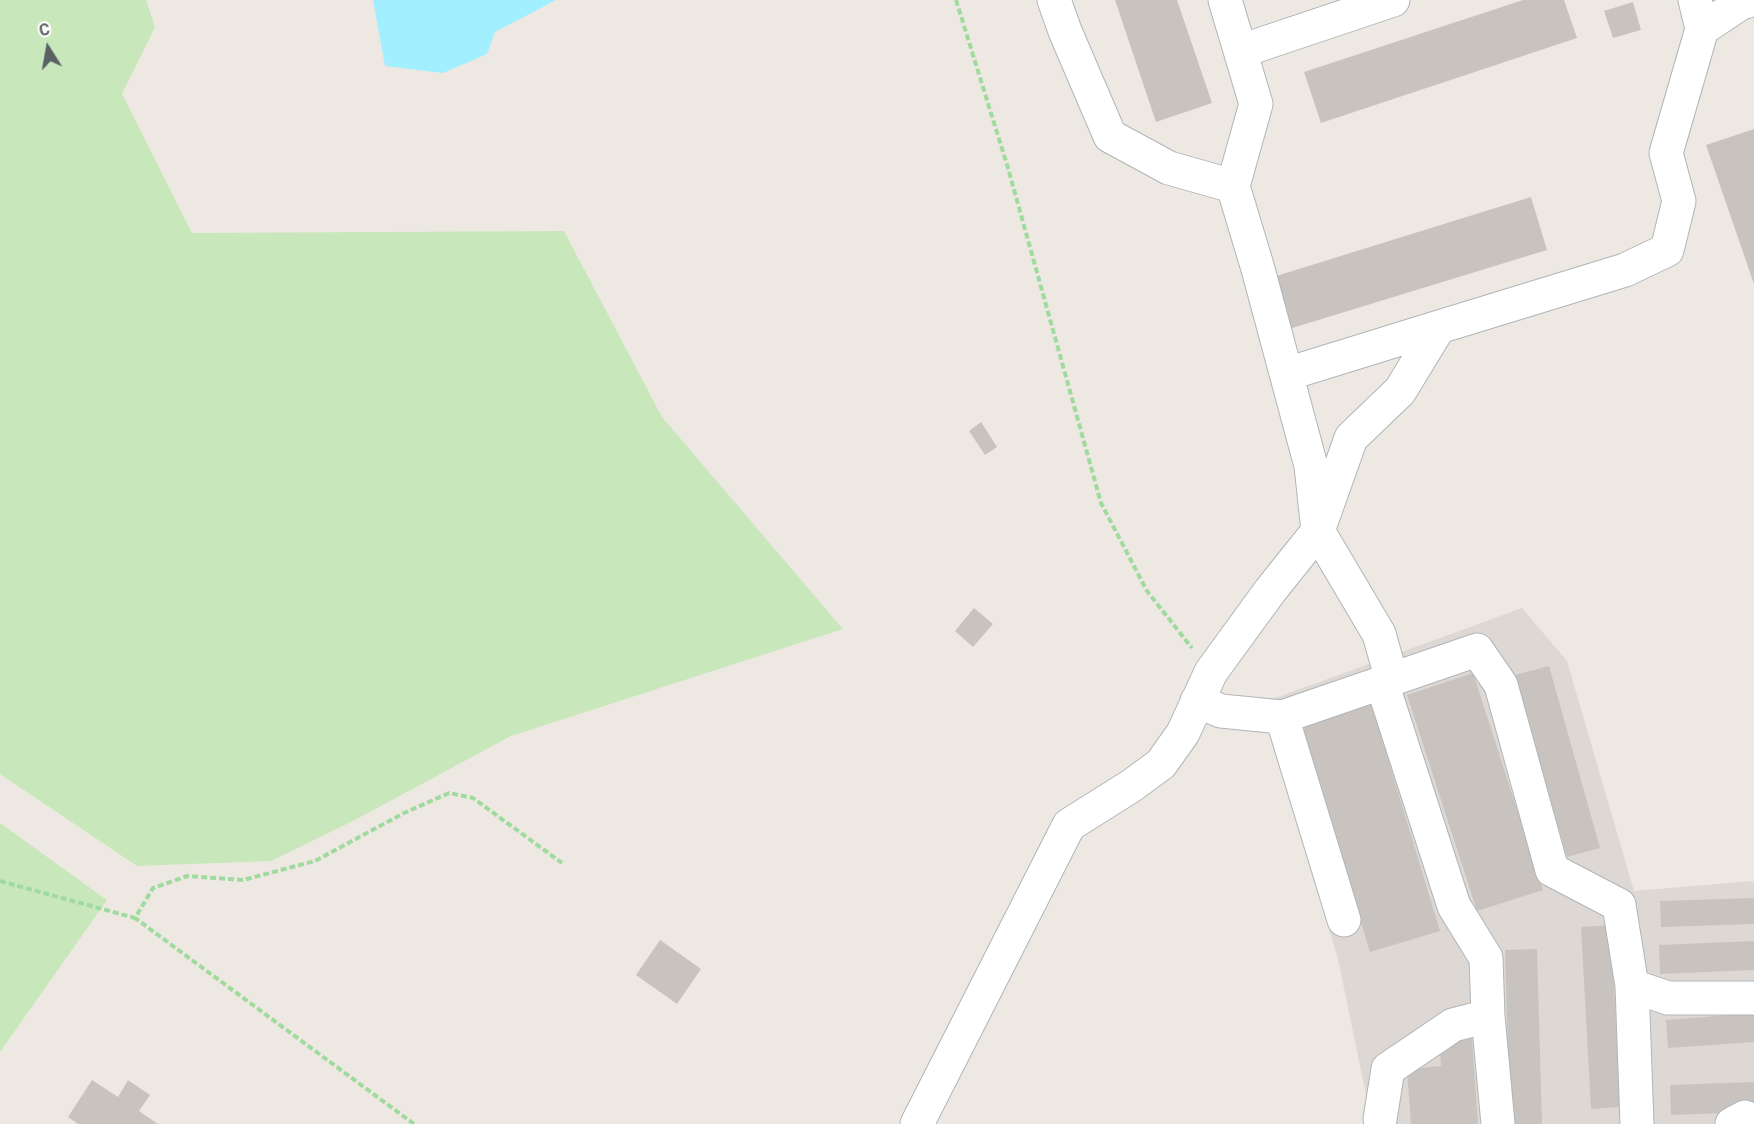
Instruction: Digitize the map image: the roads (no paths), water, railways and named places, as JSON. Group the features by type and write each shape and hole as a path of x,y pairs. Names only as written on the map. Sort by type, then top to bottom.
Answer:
{"street":[{"path":"1054,0 1065,32 1110,136 1169,168 1233,186"},
{"path":"1225,0 1256,104 1233,186 1311,466 1318,531 1379,634 1387,681 1454,906 1486,958 1488,1016 1498,1124"},
{"path":"1241,51 1393,0"},
{"path":"1287,374 1625,270 1667,250 1680,201 1666,153 1698,14 1746,2"},
{"path":"919,1122 1069,825 1161,764 1183,733 1211,672 1269,591 1318,531 1351,438 1400,391 1439,327"},
{"path":"1197,701 1221,711 1282,717 1477,650 1501,685 1552,870 1619,904 1632,986 1637,1124"},
{"path":"1282,717 1344,920"},
{"path":"1632,986 1668,998 1754,998"},
{"path":"1380,1119 1388,1070 1453,1025 1488,1016"},
{"path":"1732,1124 1745,1117 1754,1121"}],"water":[{"path":"373,0 556,0 495,32 487,54 443,73 385,66"}]}
